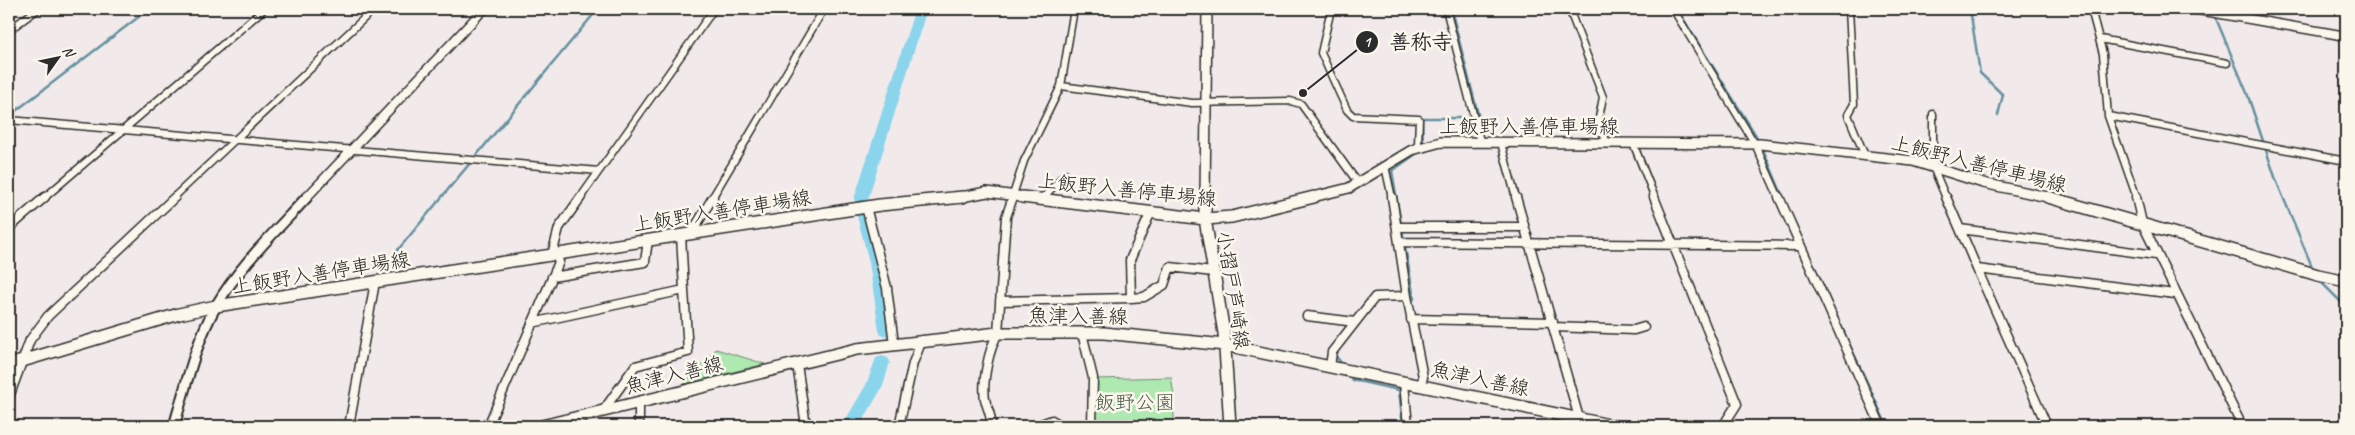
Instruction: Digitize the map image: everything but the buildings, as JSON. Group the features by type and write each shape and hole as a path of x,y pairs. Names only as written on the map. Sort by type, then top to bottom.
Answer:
{"main road":[{"name":"小摺戸芦崎線","path":"1208,9 1205,218 1225,345 1230,426"},
{"name":"上飯野入善停車場線","path":"9,365 179,314 216,306 866,206 951,199 986,192 1150,214 1205,218 1256,212 1343,189 1358,183 1420,146 1441,142 1755,144 1913,161 1984,183 2045,196 2318,275 2346,281"},
{"name":"魚津入善線","path":"542,426 857,350 922,340 998,334 1082,333 1113,334 1225,345 1579,418 1593,424 1614,426"}],"street":[{"path":"9,30 38,9"},
{"path":"9,228 264,9"},
{"path":"9,397 30,340 48,316 374,9"},
{"path":"174,426 195,353 216,306 252,260 350,149 484,9"},
{"path":"488,426 559,262 557,255 553,251 559,228 714,9"},
{"path":"602,412 635,366 688,352 684,290 686,234 824,9"},
{"path":"991,426 993,414 985,399 985,388 994,340 998,334 1006,217 1024,162 1061,86 1074,9"},
{"path":"1331,9 1321,54 1347,110 1353,116 1419,119 1418,144 1420,146"},
{"path":"1446,9 1480,141"},
{"path":"1569,9 1603,98 1598,123 1607,142"},
{"path":"1673,9 1755,144 1881,426"},
{"path":"1849,9 1854,104 1848,115 1851,127 1860,139 1865,156"},
{"path":"2091,9 2100,39 2104,62 2108,116 2138,201 2142,223 2156,255 2242,426"},
{"path":"2193,9 2346,36"},
{"path":"2344,9 2346,13"},
{"path":"2100,39 2227,63"},
{"path":"1061,86 1206,103 1271,100 1290,101 1301,104 1358,183"},
{"path":"1933,114 1933,167 2047,426"},
{"path":"2108,116 2346,161"},
{"path":"9,120 599,170"},
{"path":"1501,142 1523,227 1554,325 1579,418"},
{"path":"1633,143 1738,404 1723,426"},
{"path":"1385,166 1388,172 1398,227 1407,296 1423,377 1421,386"},
{"path":"1041,200 1065,174"},
{"path":"866,206 887,288 894,344"},
{"path":"1131,298 1130,260 1150,214"},
{"path":"1398,227 1523,227"},
{"path":"1960,229 2156,255"},
{"path":"552,277 645,262 648,240"},
{"path":"1400,242 1800,246"},
{"path":"1000,300 1144,297 1164,285 1170,267 1213,272"},
{"path":"1977,269 2176,294"},
{"path":"349,426 375,282"},
{"path":"532,323 684,290"},
{"path":"1330,368 1332,352 1375,297 1407,296"},
{"path":"1307,316 1355,322"},
{"path":"1411,319 1634,330 1644,327"},
{"path":"1082,333 1093,378 1090,426"},
{"path":"899,426 913,363 922,340"},
{"path":"797,364 806,426"},
{"path":"1404,383 1408,426"},
{"path":"639,403 639,426"},
{"path":"1036,426 1052,420 1059,425 1071,426"}],"green space":[{"path":"716,349 765,364 684,384"},
{"name":"飯野公園","path":"1171,377 1174,396 1174,426 1095,426 1097,379"}],"waterway":[{"path":"9,116 149,9"},
{"path":"387,263 598,9"},
{"path":"861,199 921,9"},
{"path":"1423,144 1422,118 1479,118 1451,9"},
{"path":"1677,9 1760,142"},
{"path":"1970,9 1980,73 2003,95 1998,115"},
{"path":"2215,16 2247,93 2276,180 2313,269"},
{"path":"1762,147 1786,204"},
{"path":"1408,299 1414,299 1392,171 1423,149"},
{"path":"863,212 877,262 887,331"},
{"path":"1795,225 1887,426"},
{"path":"2317,278 2346,307"},
{"path":"1334,354 1343,365"},
{"path":"851,426 874,386 882,362"},
{"path":"1350,376 1353,380 1399,390 1403,426"}],"place":[{"name":"善称寺","path":"1303,93"}]}
